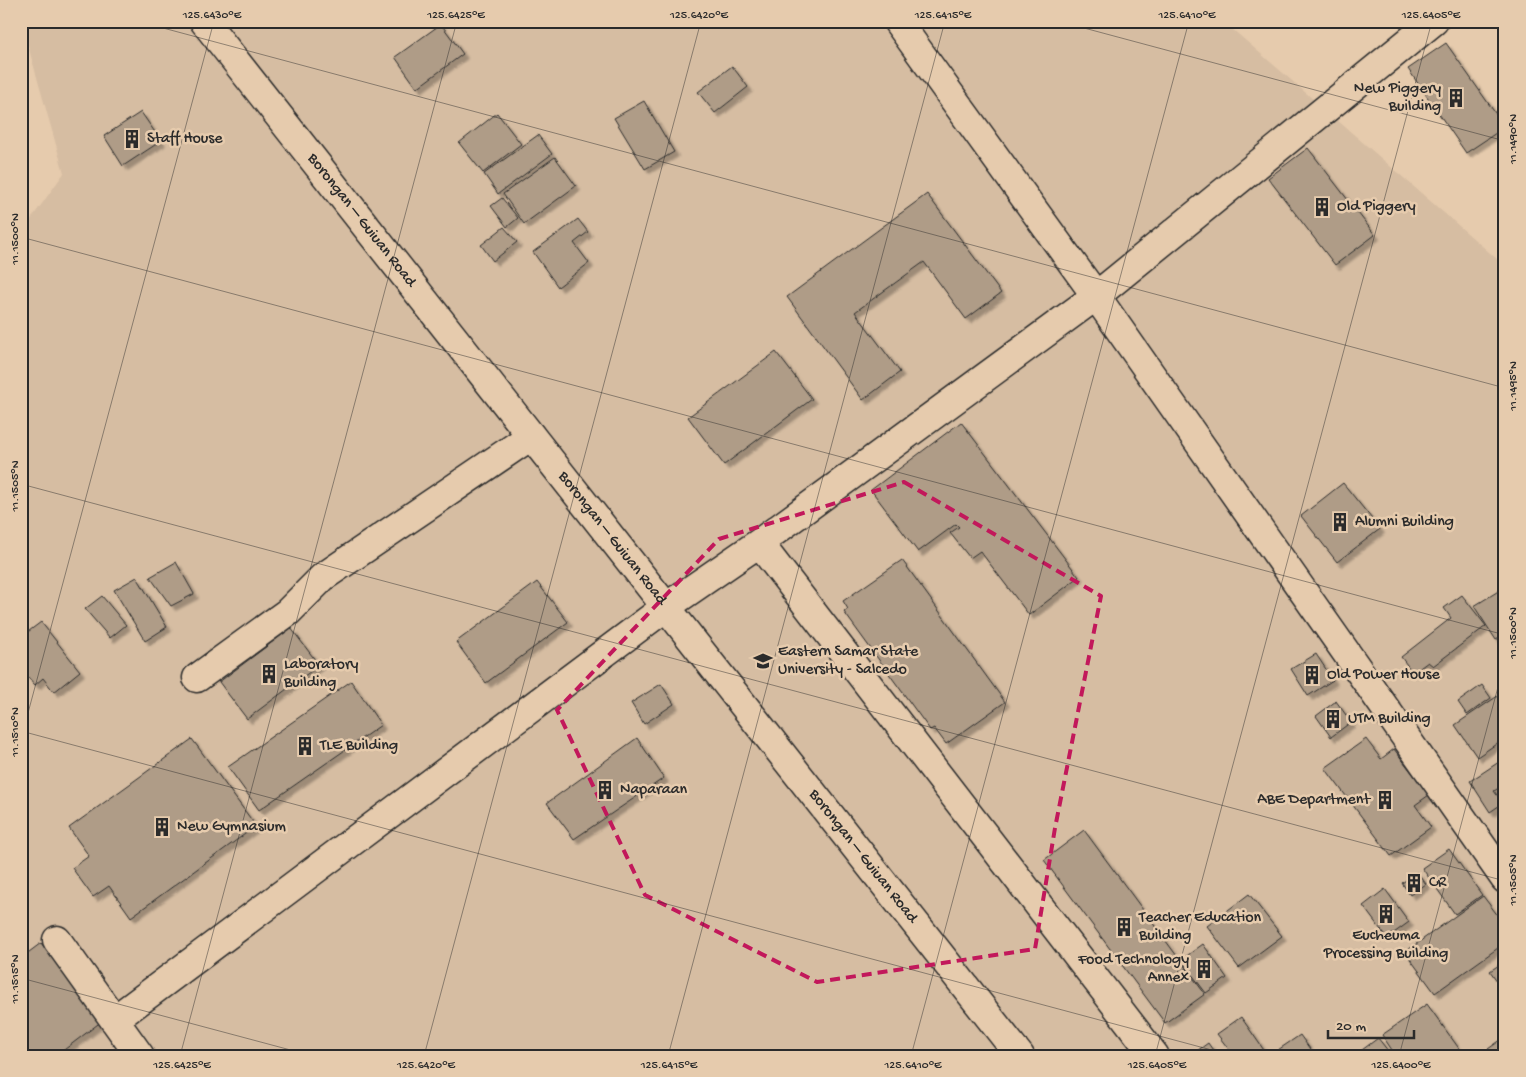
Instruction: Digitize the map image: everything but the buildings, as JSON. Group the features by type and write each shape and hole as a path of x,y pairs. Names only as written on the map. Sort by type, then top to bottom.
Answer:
{"main road":[{"name":"Borongan – Guiuan Road","path":"204,21 1020,1056"},
{"path":"897,21 1096,296 1505,878"},
{"path":"114,1020 666,607 759,543 1096,296 1434,21"},
{"path":"197,678 288,612 323,577 531,436"},
{"path":"759,543 1155,1056"},
{"path":"57,940 140,1056"}],"highlighted area":[{"path":"904,482 1101,596 1055,828 1035,949 817,982 645,895 557,710 719,539"}],"shaded area":[{"name":"Eastern Samar State University - Salcedo","path":"21,21 1223,21 1505,266 1505,1056 21,1056 21,233 64,173"}],"place":[{"name":"New Piggery Building","path":"1456,98"},
{"name":"Staff House","path":"132,139"},
{"name":"Old Piggery","path":"1322,207"},
{"name":"Alumni Building","path":"1340,522"},
{"name":"Eastern Samar State University - Salcedo","path":"763,661"},
{"name":"Laboratory Building","path":"269,674"},
{"name":"Old Power House","path":"1312,675"},
{"name":"UTM Building","path":"1333,719"},
{"name":"TLE Building","path":"305,746"},
{"name":"Naparaan","path":"605,790"},
{"name":"ABE Department","path":"1385,800"},
{"name":"New Gymnasium","path":"162,827"},
{"name":"CR","path":"1414,883"},
{"name":"Eucheuma Processing Building","path":"1386,914"},
{"name":"Teacher Education Building","path":"1124,927"},
{"name":"Food Technology Annex","path":"1204,969"}]}
